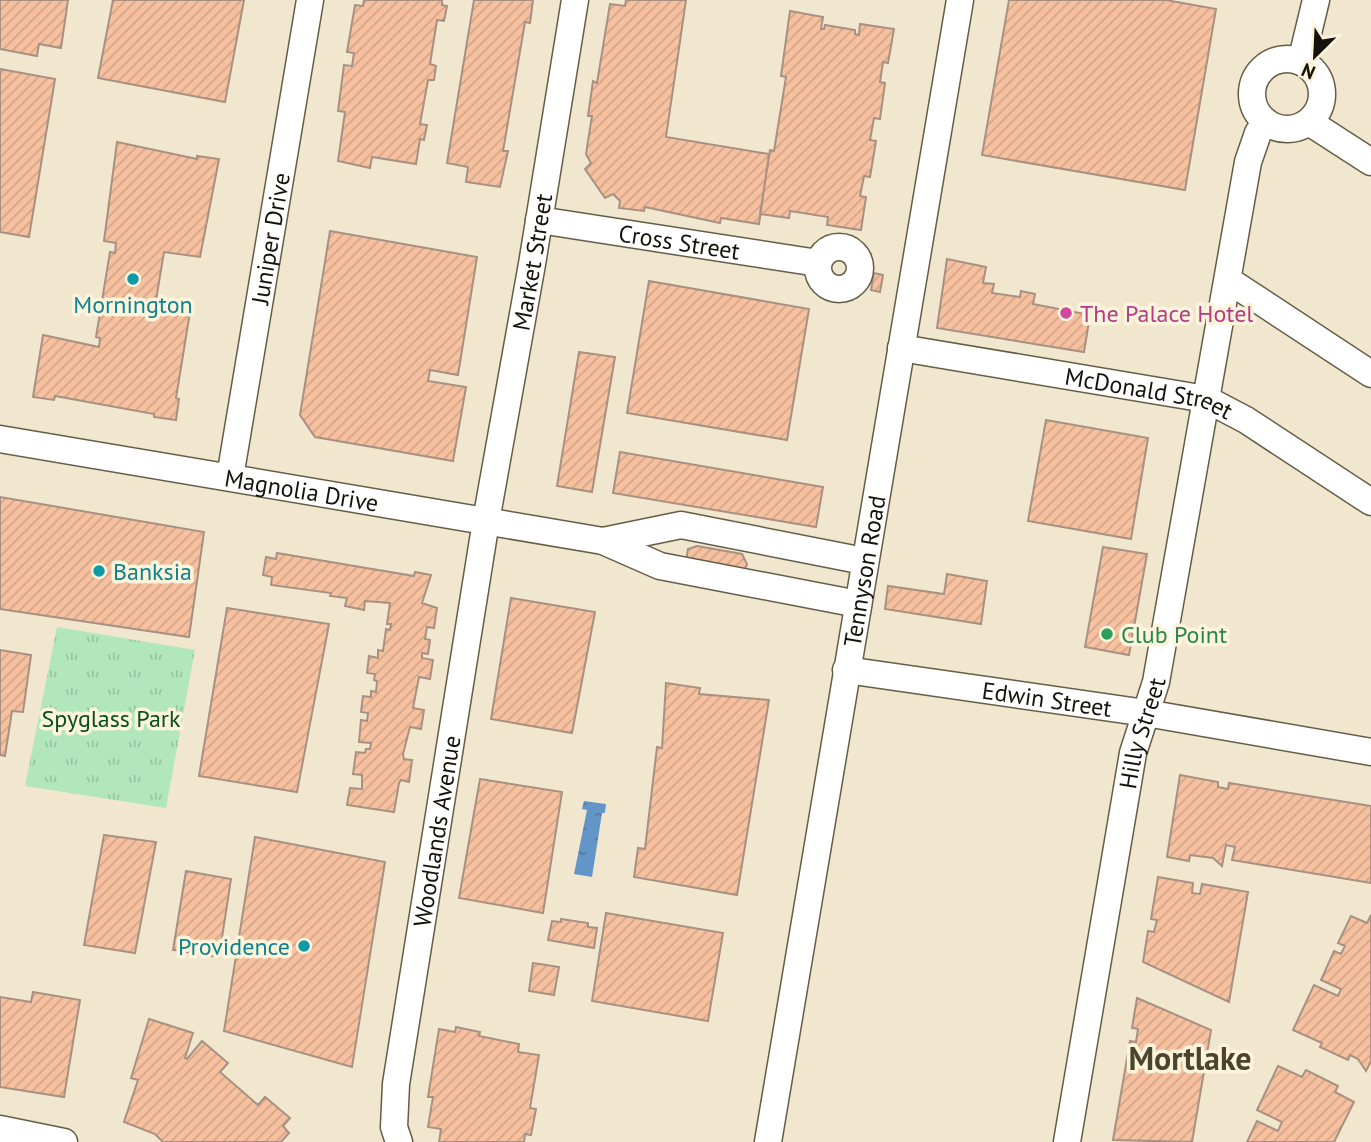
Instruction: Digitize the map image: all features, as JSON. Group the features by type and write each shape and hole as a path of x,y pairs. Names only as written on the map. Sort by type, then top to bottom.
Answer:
{"street":[{"name":"Juniper Drive","path":"230,477 310,0"},
{"name":"Market Street","path":"486,521 575,0"},
{"name":"Tennyson Road","path":"768,1142 960,0"},
{"path":"1301,62 1315,0"},
{"path":"1290,60 1301,62 1311,68 1322,89 1318,112 1309,121 1292,129 1266,122 1254,103 1255,82 1268,65 1290,60"},
{"path":"1309,121 1371,162"},
{"name":"Hilly Street","path":"1067,1142 1133,753 1156,682 1248,162 1258,133 1266,122"},
{"name":"Cross Street","path":"539,220 818,263"},
{"path":"1228,280 1371,373"},
{"name":"McDonald Street","path":"901,348 1206,399 1246,420 1371,502"},
{"name":"Magnolia Drive","path":"0,439 603,541 660,566 858,604"},
{"name":"Woodlands Avenue","path":"399,1142 394,1127 396,1084 486,521"},
{"name":"Magnolia Drive","path":"603,541 681,525 864,561"},
{"name":"Edwin Street","path":"846,670 1146,713 1371,752"},
{"path":"0,1129 64,1142"}],"green space":[{"name":"Spyglass Park","path":"57,627 195,650 166,808 25,786"}],"water":[{"path":"584,801 606,804 605,813 602,813 592,877 574,874 587,810 582,809"}],"building":[{"path":"0,0 68,0 61,48 39,44 37,56 0,49"},
{"path":"113,0 244,0 225,102 98,78"},
{"path":"364,0 442,0 442,5 447,6 444,21 437,20 430,64 436,66 434,80 428,80 420,124 427,125 424,140 420,139 416,164 372,157 370,168 338,161 345,112 338,111 344,65 352,66 354,53 347,52 355,5 363,6"},
{"path":"474,0 533,0 530,23 525,22 503,151 508,151 500,187 466,182 468,167 447,163"},
{"path":"626,0 686,0 666,137 769,154 759,224 721,218 720,223 645,207 644,211 619,208 620,201 613,194 605,198 585,169 591,163 586,154 592,116 588,116 593,81 597,83 610,4 625,6"},
{"path":"1009,0 1166,0 1216,9 1185,190 982,155"},
{"path":"790,11 823,17 821,29 824,29 825,25 855,30 855,34 859,35 860,24 894,29 888,63 883,62 880,82 885,83 880,119 874,118 870,140 876,141 870,177 864,176 860,196 866,197 861,230 827,225 828,217 790,211 789,218 760,214 770,150 774,151 786,77 781,76"},
{"path":"0,69 55,79 29,237 0,232"},
{"name":"Mornington","path":"117,142 197,159 197,156 219,159 200,257 164,252 156,300 191,306 176,398 179,399 176,420 55,396 54,400 33,397 43,335 99,347 100,338 96,337 110,252 115,253 116,243 104,241"},
{"path":"330,231 477,257 458,375 430,370 428,381 466,387 453,461 315,437 300,415"},
{"path":"947,259 986,267 983,283 994,284 992,293 1020,297 1021,291 1035,294 1033,304 1090,315 1084,352 937,328"},
{"path":"874,273 883,275 880,292 871,290"},
{"path":"649,281 809,309 787,440 627,413"},
{"path":"579,352 615,357 592,492 557,486"},
{"path":"1046,420 1148,438 1131,539 1028,521"},
{"path":"620,452 823,487 816,527 613,493"},
{"name":"Banksia","path":"0,497 204,532 189,637 0,609"},
{"path":"697,546 742,554 747,564 745,570 686,561 688,549"},
{"path":"1103,547 1147,554 1129,655 1085,647"},
{"path":"277,553 414,576 415,572 431,575 422,603 437,608 434,628 427,627 425,639 430,640 428,654 422,653 422,658 433,660 430,679 419,677 413,708 424,710 421,729 410,727 403,754 404,759 412,760 409,782 401,780 399,783 394,812 347,805 350,788 362,789 362,775 353,774 356,752 365,753 366,749 370,749 371,743 359,742 361,720 367,721 368,713 361,712 363,696 371,697 371,691 376,692 375,674 367,673 369,656 378,658 378,650 383,651 386,629 390,630 391,624 387,624 390,603 365,601 364,610 345,606 347,598 330,596 331,593 271,585 272,577 263,575 266,557 276,559"},
{"path":"947,574 987,581 981,624 885,609 888,586 944,594"},
{"path":"511,598 595,612 572,733 491,719"},
{"path":"227,608 329,624 297,792 199,776"},
{"path":"0,650 31,655 23,712 12,711 5,756 0,755"},
{"path":"666,683 700,688 699,694 769,700 737,895 634,877 638,848 645,849 657,747 662,748"},
{"path":"1180,775 1218,782 1218,787 1228,789 1229,783 1371,806 1371,883 1232,860 1235,847 1226,845 1222,866 1213,858 1190,855 1189,861 1167,857"},
{"path":"480,779 562,792 543,913 459,898"},
{"path":"104,835 156,842 135,953 84,945"},
{"name":"Providence","path":"255,837 385,862 352,1067 224,1031"},
{"path":"186,871 231,879 219,957 173,950"},
{"path":"1158,877 1193,883 1192,893 1200,894 1202,884 1248,892 1229,1002 1143,962 1148,931 1154,932 1157,920 1151,919"},
{"path":"606,913 723,933 708,1021 592,1001"},
{"path":"1371,915 1371,1061 1366,1071 1358,1059 1350,1055 1348,1060 1320,1047 1322,1043 1293,1030 1314,985 1338,996 1341,989 1321,980 1334,951 1341,954 1345,946 1338,943 1351,916 1367,923"},
{"path":"561,919 588,923 588,927 597,928 594,948 548,940 552,921 561,922"},
{"path":"533,963 559,967 554,995 529,991"},
{"path":"33,992 80,1000 64,1097 0,1087 0,997 31,1002"},
{"path":"1137,998 1211,1030 1192,1142 1113,1140 1130,1041 1136,1042 1138,1029 1132,1028"},
{"path":"149,1019 193,1033 185,1058 187,1059 202,1041 228,1063 220,1072 258,1105 265,1097 290,1118 283,1126 289,1133 281,1142 163,1142 155,1134 124,1122 138,1080 131,1078"},
{"path":"456,1027 480,1032 479,1036 519,1044 518,1052 539,1055 530,1108 536,1109 531,1135 525,1134 524,1142 439,1142 441,1129 428,1127 433,1097 428,1097 439,1029 455,1032"},
{"path":"1278,1066 1302,1077 1306,1070 1338,1086 1335,1092 1354,1102 1334,1142 1247,1142 1257,1121 1278,1131 1282,1122 1257,1110"}],"place":[{"name":"Mornington","path":"133,279"},
{"name":"The Palace Hotel","path":"1066,313"},
{"name":"Banksia","path":"99,571"},
{"name":"Club Point","path":"1107,634"},
{"name":"Providence","path":"304,946"}],"district":[{"name":"Mortlake","path":"1190,1058"}]}
